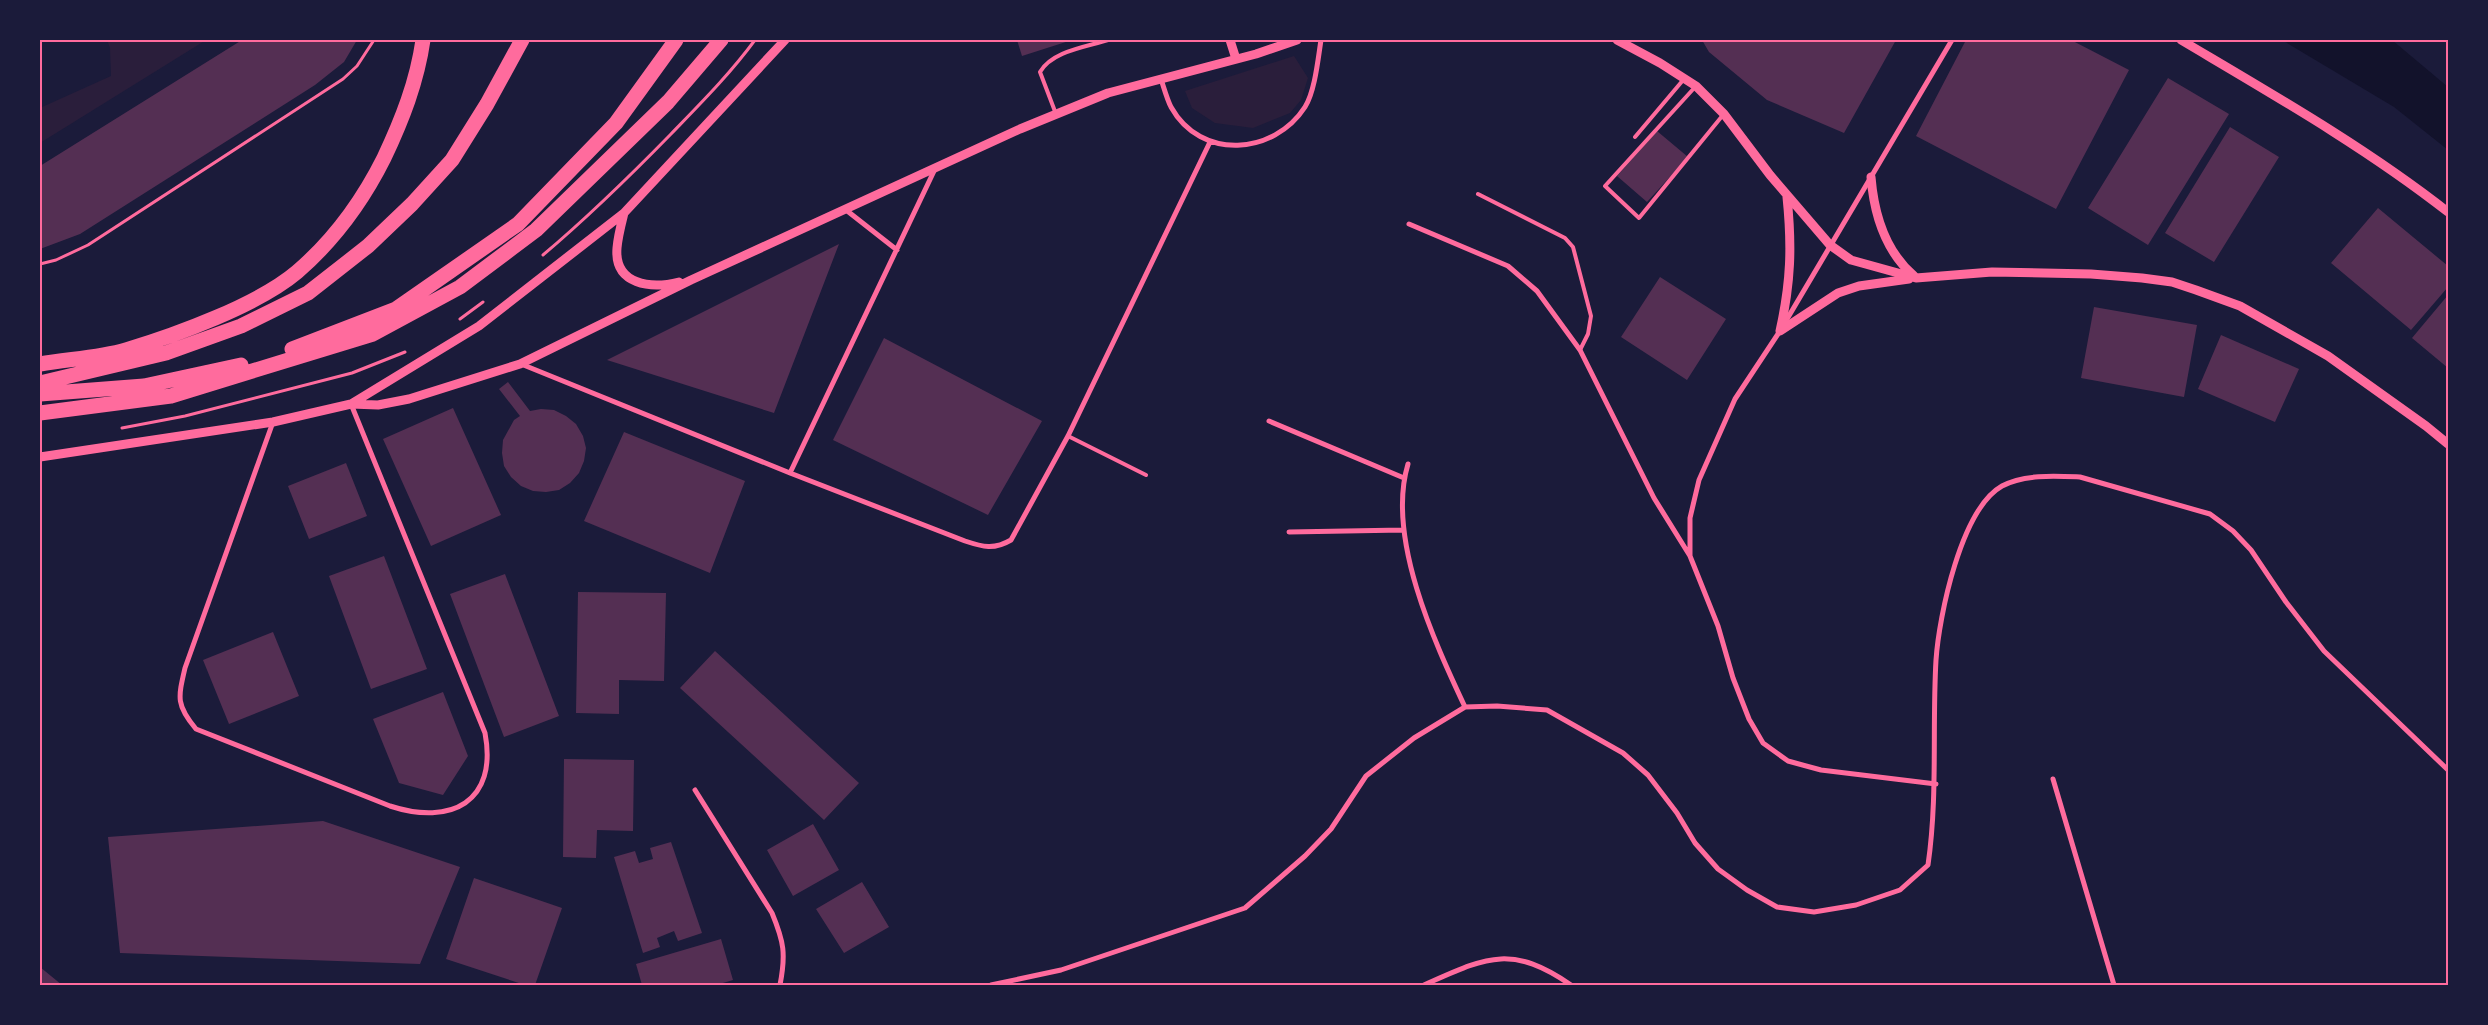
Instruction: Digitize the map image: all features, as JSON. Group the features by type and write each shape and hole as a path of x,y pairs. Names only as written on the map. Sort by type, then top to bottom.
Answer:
{"highway":[{"path":"40,364 124,350 218,316 256,298 296,273 340,226 374,176 402,122 420,60 423,40"},
{"path":"40,383 166,353 241,326 308,293 368,246 412,204 452,160 487,104 522,40"},
{"path":"40,394 144,386 261,361 396,309 518,224 616,123 676,40"},
{"path":"40,413 171,396 373,334 460,287 536,230 668,102 721,40"}],"street":[{"path":"351,404 478,326 624,213 786,40"},
{"path":"1230,40 1236,59"},
{"path":"40,457 273,422 351,404 378,406 409,399 520,364 691,280 1056,114 1108,94 1236,59 1297,40"},
{"path":"1161,79 1172,108 1181,120 1210,142 1242,146 1259,143 1282,133 1306,105 1312,91 1321,40"},
{"path":"1617,40 1660,63 1696,86 1724,114 1787,197 1830,245 1851,260 1916,278"},
{"path":"1690,556 1690,518 1699,480 1735,399 1780,331 1952,40"},
{"path":"2181,40 2396,173 2448,212"},
{"path":"520,364 790,473 983,548 1000,547 1011,540 1068,436 1210,142"},
{"path":"790,473 936,167"},
{"path":"1871,177 1873,193 1889,245 1896,259 1916,278"},
{"path":"1780,331 1787,301 1791,257 1787,197"},
{"path":"846,210 897,250"},
{"path":"624,213 616,250 621,270 628,278 655,286 691,280"},
{"path":"1409,224 1508,266 1537,291 1580,350 1654,498 1690,556 1718,626 1733,678 1749,719 1763,742 1788,761 1821,770 1936,784"},
{"path":"1780,331 1838,293 1859,286 1916,278 1992,272 2091,274 2157,280 2196,290 2240,306 2328,356 2426,426 2448,444"},
{"path":"273,422 184,668 179,702 183,713 196,729 390,806 408,812 439,814 453,810 464,803 473,796 483,780 488,759 485,733 351,404"},
{"path":"1269,421 1404,478"},
{"path":"1408,464 1404,478 1402,530 1419,592 1439,652 1465,707"},
{"path":"991,985 1061,970 1246,908 1305,856 1331,829 1366,776 1414,738 1465,707 1497,706 1547,710 1623,753 1648,775 1677,813 1695,843 1718,869 1747,890 1777,907 1814,912 1856,905 1900,890 1928,865 1934,824 1936,784 1936,658 1945,604 1962,543 1977,512 1988,498 2002,486 2019,480 2060,476 2080,477 2174,502 2210,514 2233,531 2252,550 2286,602 2324,651 2448,770"},
{"path":"1289,532 1402,530"},
{"path":"2053,779 2114,985"},
{"path":"695,790 772,913 781,934 785,960 780,985"},
{"path":"1424,985 1482,960 1508,959 1531,963 1552,972 1571,985"}],"lane":[{"path":"1056,114 1040,72 1044,64 1059,56 1108,40"},
{"path":"1635,137 1684,79"},
{"path":"1696,86 1605,186 1639,218 1724,114"},
{"path":"1478,194 1558,234 1573,247 1591,316 1588,334 1580,350"},
{"path":"1068,436 1146,475"}],"path":[{"path":"40,264 61,258 88,245 343,79 357,66 374,40"}],"shaded area":[{"path":"107,40 206,40 40,143 40,108 111,76 110,48"},
{"path":"2282,40 2392,40 2448,87 2448,150 2394,107"},
{"path":"1294,56 1308,78 1301,100 1290,113 1253,128 1215,123 1192,108 1185,91"}],"building":[{"path":"242,40 357,40 344,62 315,85 80,234 40,249 40,166"},
{"path":"1017,40 1072,40 1022,56"},
{"path":"1702,40 1896,40 1844,133 1767,100 1709,52"},
{"path":"1966,40 2071,40 2129,70 2056,209 1916,136"},
{"path":"2168,78 2229,114 2148,245 2088,208"},
{"path":"2230,127 2279,157 2214,262 2165,233"},
{"path":"1657,131 1688,157 1647,202 1617,176"},
{"path":"2378,208 2448,266 2448,287 2411,330 2331,263"},
{"path":"839,244 774,413 607,360"},
{"path":"1660,277 1726,319 1687,380 1621,337"},
{"path":"2448,295 2448,368 2412,338"},
{"path":"2094,307 2197,325 2184,397 2081,378"},
{"path":"2221,335 2299,369 2275,422 2198,389"},
{"path":"884,338 1042,421 988,515 833,440"},
{"path":"508,382 530,411 541,409 554,410 576,424 583,436 586,448 584,461 579,473 570,483 559,490 533,491 521,486 511,477 504,466 503,440 514,420 520,416 499,389"},
{"path":"453,408 501,515 431,546 383,439"},
{"path":"624,432 745,481 710,573 584,521"},
{"path":"346,463 367,516 309,539 288,486"},
{"path":"384,556 427,669 371,689 329,576"},
{"path":"505,574 559,716 504,737 450,594"},
{"path":"578,592 666,593 664,681 619,680 619,714 576,713"},
{"path":"273,632 299,696 229,724 203,660"},
{"path":"715,651 859,783 824,820 680,688"},
{"path":"443,692 468,756 443,795 399,783 373,719"},
{"path":"564,759 634,760 633,831 597,830 596,858 563,857"},
{"path":"323,821 460,867 420,964 120,953 108,837"},
{"path":"813,824 839,870 793,896 767,850"},
{"path":"671,842 702,933 678,941 674,931 657,938 660,947 643,953 614,857 635,851 639,863 653,859 650,848"},
{"path":"474,878 562,908 535,985 525,985 446,959"},
{"path":"862,882 889,927 844,953 816,909"},
{"path":"721,939 733,980 716,985 642,985 636,964"},
{"path":"40,967 62,985 40,985"}]}
